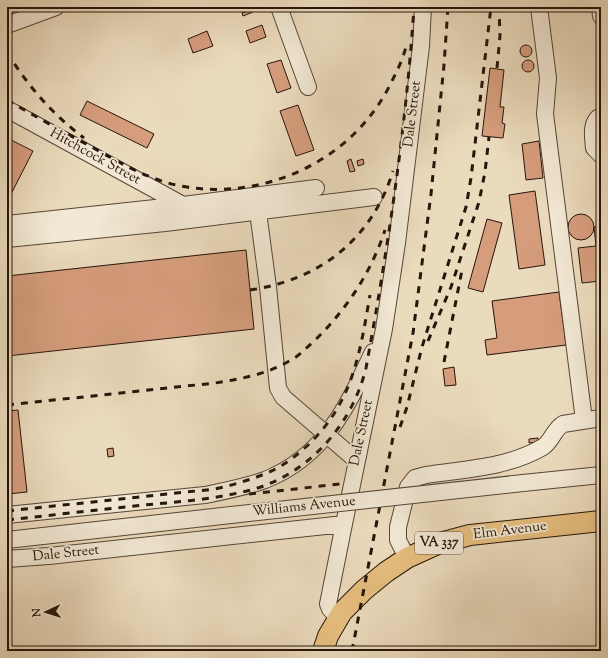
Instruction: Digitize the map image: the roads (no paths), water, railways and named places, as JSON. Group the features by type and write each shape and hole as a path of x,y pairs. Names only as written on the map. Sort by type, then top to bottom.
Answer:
{"main road":[{"name":"Elm Avenue","path":"323,651 328,636 339,618 354,599 386,572 407,558 440,543 470,536 601,521"}],"street":[{"path":"12,18 56,7"},
{"path":"279,7 308,87"},
{"name":"Dale Street","path":"7,559 48,556 344,524 384,329 405,189 421,46 423,7"},
{"path":"539,7 548,78 545,114 584,420"},
{"name":"Hitchcock Street","path":"7,110 183,205"},
{"path":"601,116 597,118 594,126 593,140 594,148 601,155"},
{"path":"7,224 183,205 316,188"},
{"path":"7,239 165,223 374,197"},
{"path":"258,212 268,287 278,388 284,397 357,461"},
{"path":"7,515 205,495 265,480 293,465 315,448 327,435 338,421 350,400 384,329"},
{"path":"407,558 399,544 397,531 408,487 415,478 501,464 545,445 559,426 563,424 601,418"},
{"name":"Williams Avenue","path":"7,540 601,474"},
{"path":"339,618 330,609 328,604 344,524"}],"railway":[{"path":"7,13 25,7"},
{"path":"7,520 197,500 251,490 272,483 291,472 309,459 325,444 339,427 350,409 366,368 382,278 401,143 411,52 414,7"},
{"path":"352,651 413,333 431,194 444,65 448,7"},
{"path":"400,427 407,407 422,347 466,207 471,178 491,7"},
{"path":"497,68 500,36 499,7"},
{"path":"7,100 119,162 158,180 193,188 218,189 243,187 268,182 292,174 315,163 336,149 355,133 370,117 386,93 400,65 407,42"},
{"path":"7,52 41,99 62,120 84,138"},
{"path":"428,341 451,287 479,202 485,172 489,137"},
{"path":"250,290 275,285 299,277 320,266 340,252 357,236 372,217 384,195 393,171"},
{"path":"7,405 215,383 254,375 282,365 297,356 312,343 346,305 356,291 372,261 385,230"},
{"path":"444,362 462,270"},
{"path":"7,511 215,489 248,480 278,468 303,450 323,430 345,395 358,357 370,295"},
{"path":"249,494 340,484"}]}
